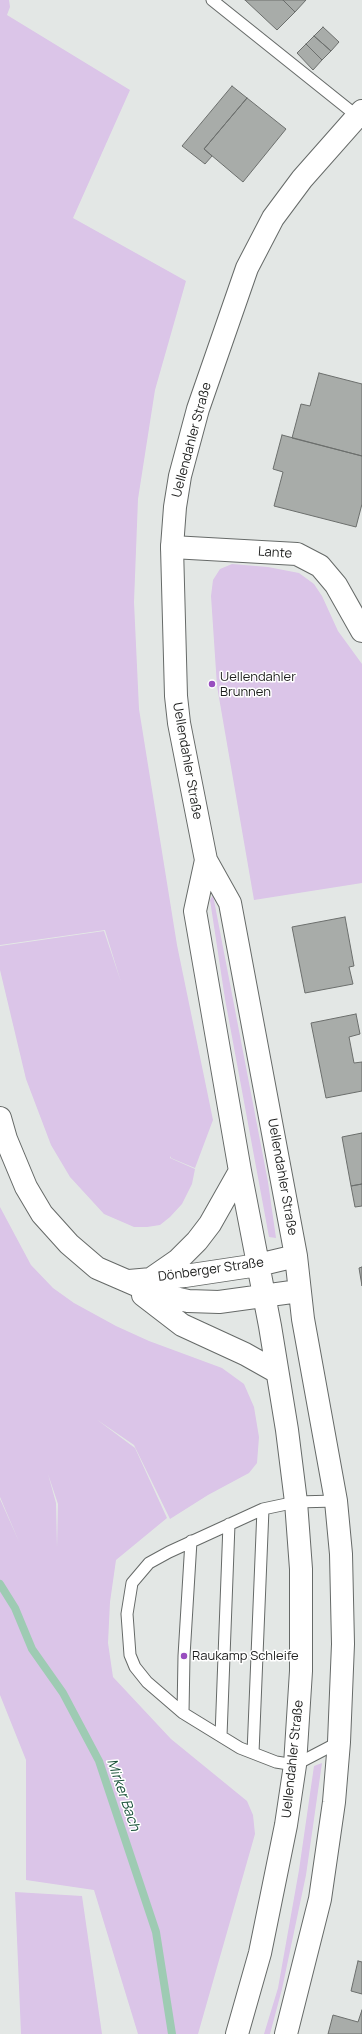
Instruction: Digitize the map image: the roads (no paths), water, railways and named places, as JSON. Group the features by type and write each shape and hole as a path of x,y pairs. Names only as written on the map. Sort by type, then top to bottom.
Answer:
{"main road":[{"name":"Uellendahler Straße","path":"286,2034 320,1899 334,1802 339,1742 343,1644 341,1554 336,1502 306,1340 296,1256 230,903 206,860 179,723 176,696 172,547 175,507 180,476 198,409 247,268 273,218 298,185 360,113"},
{"name":"Lante","path":"172,547 297,554 320,566 332,580 362,631"},
{"name":"Uellendahler Straße","path":"206,860 195,911 240,1171 277,1372 296,1502 300,1569 301,1671 295,1765 286,1825 260,1953 237,2034"},
{"name":"Dönberger Straße","path":"0,1118 6,1140 26,1187 42,1214 70,1244 97,1268 126,1282 157,1294 188,1301 219,1302 299,1290"},
{"path":"150,1279 178,1260 197,1241 210,1224 240,1171"},
{"name":"Dönberger Straße","path":"126,1282 185,1276 258,1265 296,1256"},
{"path":"126,1282 182,1325 245,1354 277,1372"}],"lane":[{"path":"212,0 360,113"},
{"path":"336,1502 296,1502 263,1509 191,1541 149,1563 132,1583 127,1614 128,1644 135,1667 147,1682 183,1713 220,1736 240,1748 276,1762 295,1765 339,1742"},
{"path":"253,1753 263,1509"},
{"path":"220,1736 229,1524"},
{"path":"183,1713 184,1662 191,1541"}],"waterway":[{"name":"Mirker Bach","path":"0,1584 15,1608 32,1649 63,1693 99,1761 156,1932 172,2034"}],"place":[{"name":"Uellendahler Brunnen","path":"212,684"},
{"name":"Raukamp Schleife","path":"184,1656"}]}
